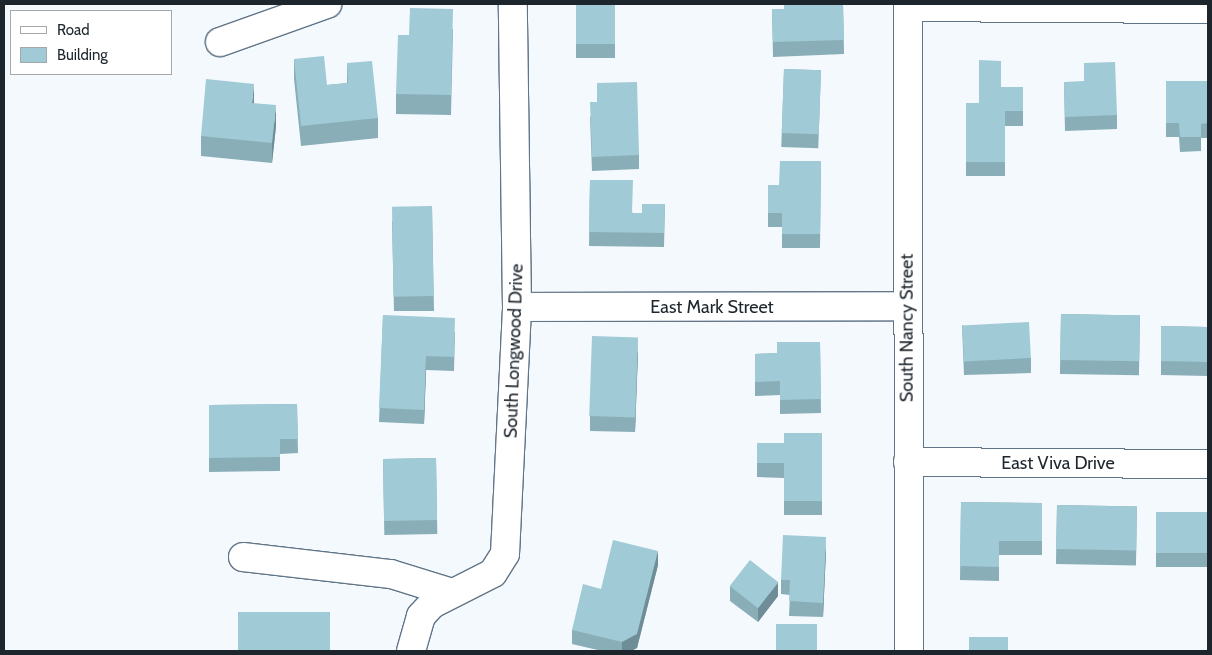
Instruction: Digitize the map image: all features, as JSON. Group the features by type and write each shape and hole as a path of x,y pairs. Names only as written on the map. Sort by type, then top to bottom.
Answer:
{"street":[{"path":"220,42 327,4"},
{"name":"South Longwood Drive","path":"411,651 421,616 449,592 493,573 505,554 517,307 512,4"},
{"path":"908,5 1208,9"},
{"name":"South Nancy Street","path":"908,5 906,306 909,651"},
{"name":"East Mark Street","path":"517,307 906,306"},
{"name":"East Viva Drive","path":"908,462 1208,464"},
{"path":"243,557 391,574 449,592"}],"building":[{"path":"576,4 615,4 615,44 576,44"},
{"path":"784,4 843,4 844,40 773,42 772,9 784,9"},
{"path":"410,8 453,9 451,95 396,94 398,35 409,35"},
{"path":"324,56 327,85 348,83 347,63 372,61 378,118 301,126 294,59"},
{"path":"979,60 1001,61 1001,87 1023,87 1023,111 1005,111 1005,162 966,162 966,103 979,103"},
{"path":"1115,62 1117,115 1065,117 1064,82 1084,81 1084,63"},
{"path":"784,69 821,70 819,134 782,133"},
{"path":"206,79 254,84 252,103 276,105 272,143 201,136"},
{"path":"1166,81 1208,81 1208,123 1201,124 1201,137 1180,137 1179,123 1166,123"},
{"path":"637,82 639,155 592,157 590,102 597,102 597,83"},
{"path":"780,161 821,161 820,234 782,234 782,213 768,213 768,185 779,185"},
{"path":"590,180 633,180 632,213 642,213 642,204 665,204 664,233 589,232"},
{"path":"432,206 434,296 394,297 392,207"},
{"path":"1207,308 1208,362 1161,361 1161,326 1207,327"},
{"path":"1061,314 1140,315 1139,361 1060,360"},
{"path":"383,315 455,318 454,357 426,356 424,410 379,408"},
{"path":"1029,322 1031,358 964,361 962,326"},
{"path":"592,336 638,338 635,418 589,416"},
{"path":"777,342 820,342 821,399 780,400 780,381 755,382 755,354 777,353"},
{"path":"297,404 298,439 280,439 280,457 209,458 209,405"},
{"path":"784,433 822,433 822,501 784,501 784,463 757,463 757,443 784,443"},
{"path":"436,458 437,520 384,521 383,459"},
{"path":"961,502 1042,503 1042,541 999,541 999,567 960,566"},
{"path":"1057,505 1137,506 1136,550 1056,549"},
{"path":"1156,512 1208,512 1208,553 1156,553"},
{"path":"783,535 826,537 823,603 789,601 790,580 781,580"},
{"path":"613,540 658,551 637,634 622,642 572,630 583,584 601,589"},
{"path":"750,560 778,582 758,608 730,586"},
{"path":"238,612 330,612 330,651 238,651"},
{"path":"776,624 817,624 817,651 776,651"},
{"path":"969,637 1008,637 1008,651 969,651"}]}
